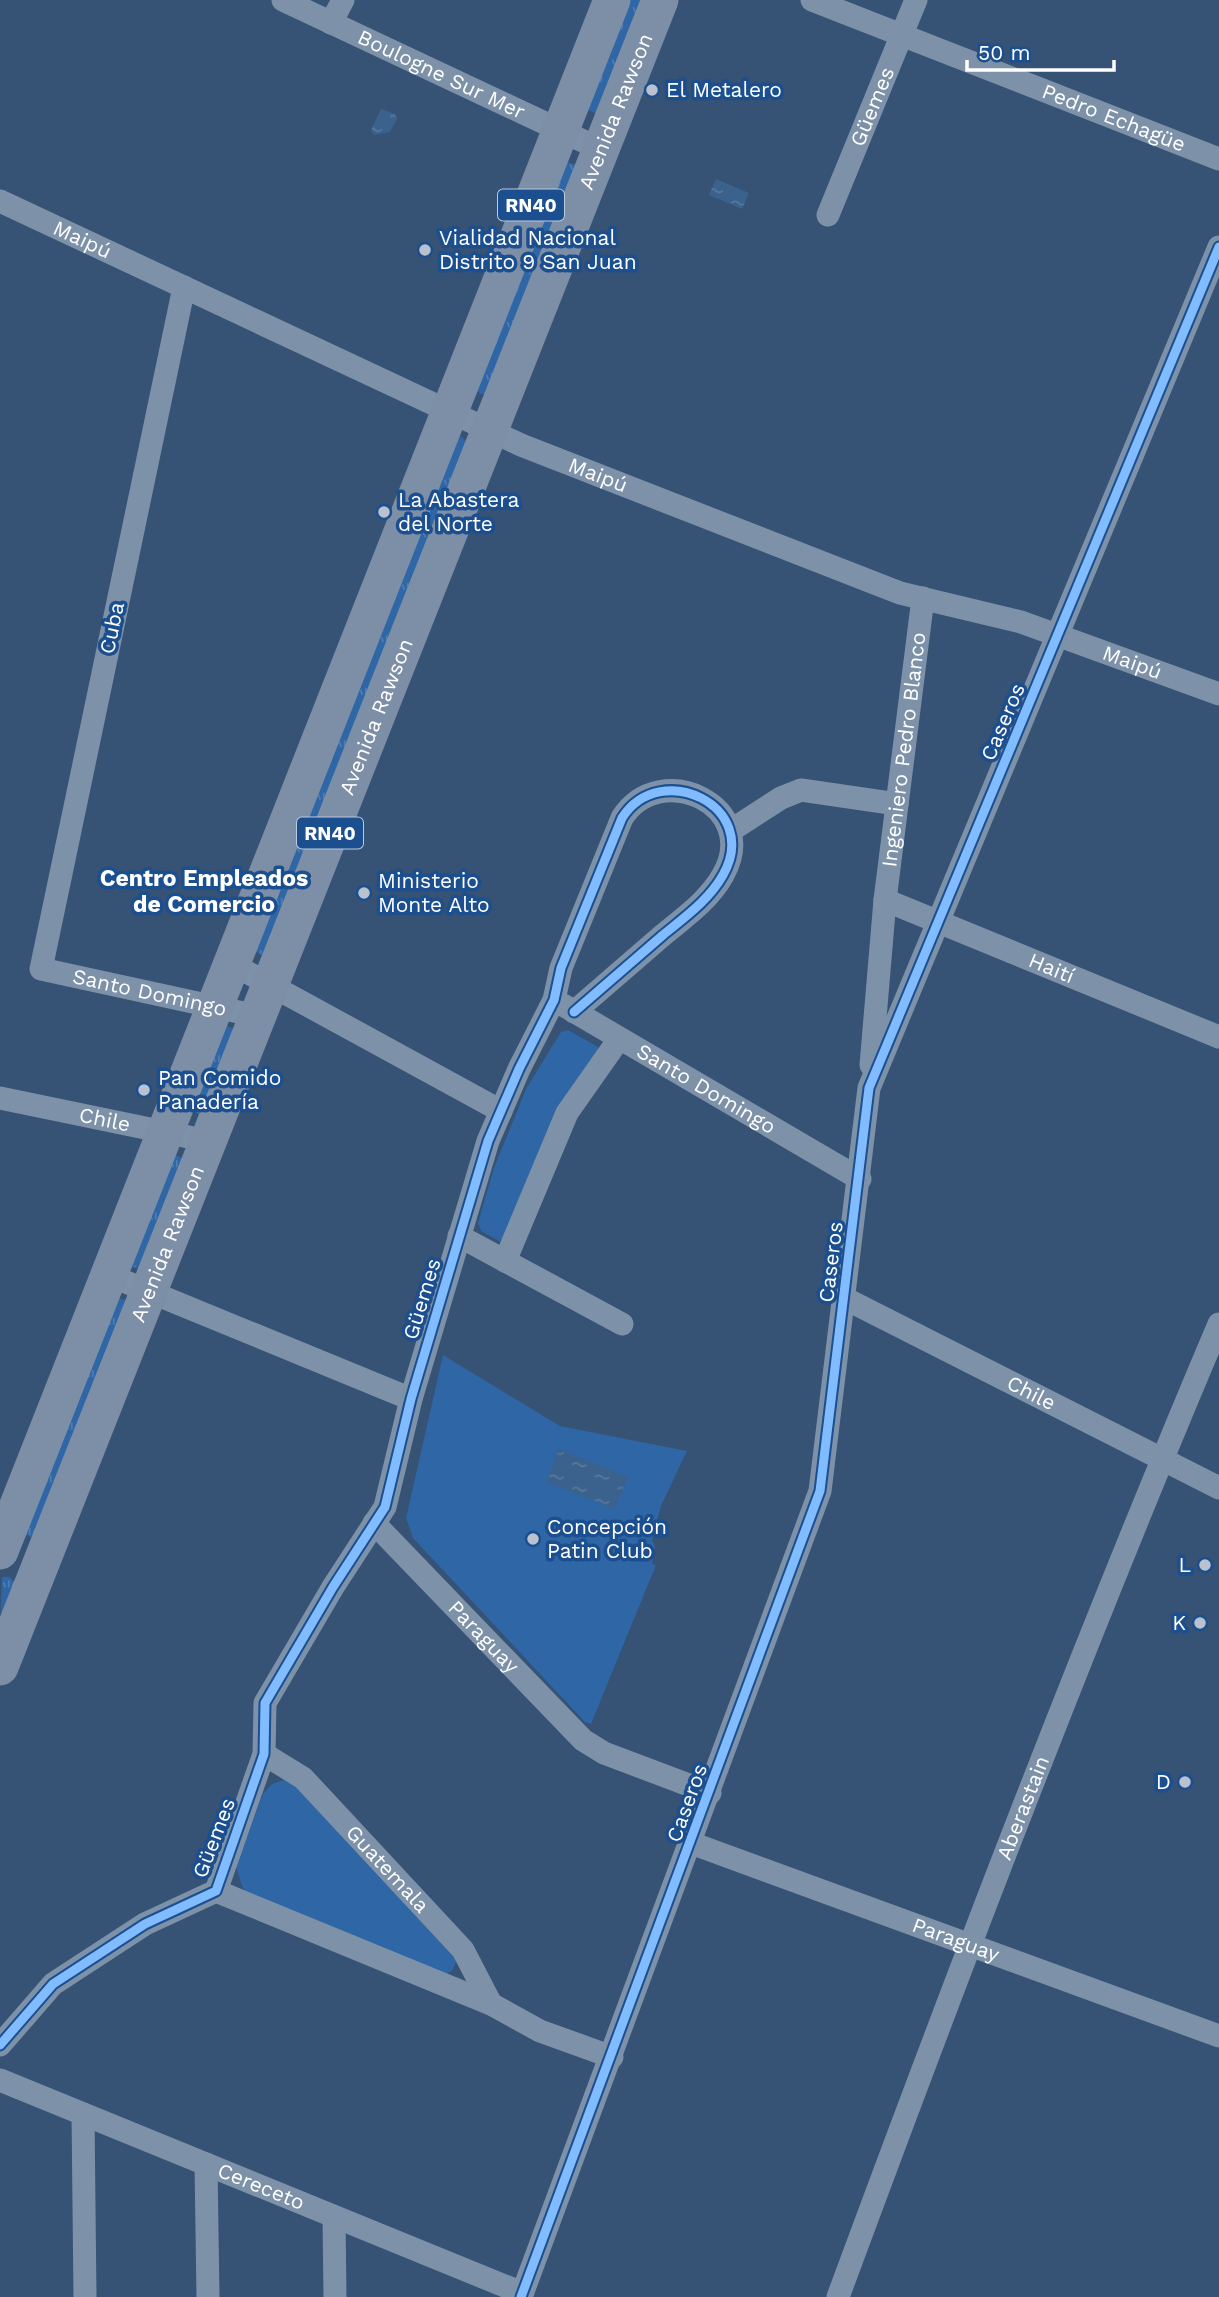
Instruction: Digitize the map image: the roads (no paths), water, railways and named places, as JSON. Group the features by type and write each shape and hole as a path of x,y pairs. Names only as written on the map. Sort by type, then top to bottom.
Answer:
{"main road":[{"name":"Avenida Rawson","path":"0,1554 612,0"},
{"name":"Avenida Rawson","path":"0,1667 660,0"}],"street":[{"name":"Boulogne Sur Mer","path":"283,0 600,149"},
{"path":"331,23 343,0"},
{"name":"Pedro Echagüe","path":"812,0 1219,159"},
{"name":"Güemes","path":"828,215 916,0"},
{"name":"Maipú","path":"0,201 521,444 900,593 1021,622 1219,694"},
{"name":"Caseros","path":"869,1088 1219,247"},
{"name":"Cuba","path":"41,969 184,286"},
{"name":"Ingeniero Pedro Blanco","path":"885,900 923,598"},
{"path":"574,1012 712,893 731,856 733,841 730,831 781,798 801,790 897,804"},
{"name":"Güemes","path":"0,2045 53,1984 145,1924 216,1891 264,1754 265,1703 333,1587 385,1507 411,1399 488,1142 519,1069 554,1000 561,968 622,818 636,802 663,792 683,791 694,793 716,810 730,831"},
{"name":"Caseros","path":"521,2295 612,2057 820,1491 860,1179 885,900"},
{"name":"Haití","path":"885,900 1219,1037"},
{"name":"Santo Domingo","path":"232,964 264,1000 501,1111"},
{"name":"Santo Domingo","path":"41,969 215,1007 264,1000"},
{"name":"Santo Domingo","path":"554,1000 860,1179"},
{"path":"505,1261 567,1113 619,1039"},
{"name":"Chile","path":"0,1098 208,1141"},
{"path":"459,1236 622,1324"},
{"path":"109,1275 411,1399"},
{"name":"Chile","path":"844,1298 1219,1488"},
{"name":"Aberastain","path":"838,2297 968,1944 1162,1458 1219,1324"},
{"name":"Paraguay","path":"374,1523 583,1740 604,1753 710,1793"},
{"path":"0,1554 39,1567"},
{"name":"Guatemala","path":"264,1754 303,1778 463,1951 491,2004"},
{"name":"Paraguay","path":"691,1843 1219,2036"},
{"path":"216,1891 491,2004 540,2031 612,2057"},
{"name":"Cereceto","path":"0,2080 521,2295"},
{"path":"83,2114 85,2297"},
{"path":"206,2164 208,2297"},
{"path":"334,2217 335,2297"}],"water":[{"path":"381,109 395,114 397,119 390,132 374,135 371,130"},
{"path":"716,179 749,193 742,209 709,195"},
{"path":"559,1449 628,1477 615,1509 546,1482"}],"place":[{"name":"El Metalero","path":"652,90"},
{"name":"Vialidad Nacional Distrito 9 San Juan","path":"425,250"},
{"name":"La Abastera del Norte","path":"384,512"},
{"name":"Ministerio Monte Alto","path":"364,893"},
{"name":"Pan Comido Panadería","path":"144,1090"},
{"name":"Concepción Patin Club","path":"533,1539"},
{"name":"L","path":"1205,1565"},
{"name":"K","path":"1200,1623"},
{"name":"D","path":"1185,1782"}],"district":[{"name":"Centro Empleados de Comercio","path":"204,891"}]}
